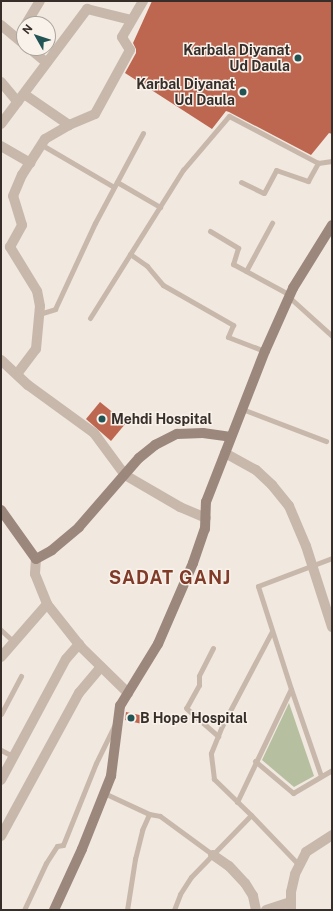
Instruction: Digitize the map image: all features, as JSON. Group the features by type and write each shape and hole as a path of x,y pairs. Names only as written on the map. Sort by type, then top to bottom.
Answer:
{"street":[{"path":"31,16 40,1"},
{"path":"17,374 36,349 40,306 37,291 10,247 22,224 13,196 22,175 46,139 69,125 95,114 130,50 122,37 143,1"},
{"path":"1,124 87,9 131,20"},
{"path":"1,25 16,38"},
{"path":"39,56 47,63"},
{"path":"1,82 21,98 69,125"},
{"path":"1,146 30,163"},
{"path":"54,910 82,849 111,776 120,706 158,644 193,563 205,529 206,502 264,351 290,296 332,225"},
{"path":"1,360 28,385 94,433 125,474 180,507 206,518"},
{"path":"36,559 52,550 79,527 139,458 155,445 177,434 203,432 231,437"},
{"path":"225,453 256,470 272,485 289,506 312,566 332,627"},
{"path":"1,510 36,559 35,574 47,604 79,644 128,693"},
{"path":"1,657 47,604"},
{"path":"1,780 66,659 79,644"},
{"path":"1,836 79,693 101,667"},
{"path":"266,910 291,906 295,874 306,852 332,835"},
{"path":"213,855 229,866 245,883 253,896 256,910"}],"lane":[{"path":"90,318 183,170 229,116 318,163 332,161"},
{"path":"39,314 55,309 95,223 143,133"},
{"path":"42,145 114,187"},
{"path":"241,182 264,193 276,170 308,181 318,163"},
{"path":"116,182 160,207"},
{"path":"246,271 272,223"},
{"path":"210,231 238,248 233,264 290,296 332,336"},
{"path":"130,254 147,266 163,285 233,325 228,336 264,351"},
{"path":"242,409 326,441"},
{"path":"321,776 258,586 332,558"},
{"path":"1,630 14,642"},
{"path":"272,631 218,736 211,753 214,779 299,865"},
{"path":"213,648 199,676 199,685 186,708 218,736"},
{"path":"1,714 21,676"},
{"path":"237,802 255,761 291,689"},
{"path":"24,910 46,863 57,846 62,845 96,763 117,722"},
{"path":"1,750 14,757"},
{"path":"255,761 293,793 332,770"},
{"path":"104,793 150,814 160,816 213,855"},
{"path":"127,910 135,859 142,830 150,814"},
{"path":"174,910 180,894 191,877 251,815"}],"green space":[{"path":"289,703 314,776 294,787 262,760"}],"building":[{"name":"Karbal Diyanat Ud Daula","path":"152,1 332,1 332,134 329,133 311,155 226,111 212,129 125,73 136,53 133,43"},
{"path":"100,402 126,423 111,441 86,419"},
{"path":"126,712 144,716 142,724 125,720"}],"place":[{"name":"Karbala Diyanat Ud Daula","path":"298,58"},
{"name":"Karbal Diyanat Ud Daula","path":"243,92"},
{"name":"Mehdi Hospital","path":"102,419"},
{"name":"B Hope Hospital","path":"131,718"}],"district":[{"name":"SADAT GANJ","path":"170,578"}]}
